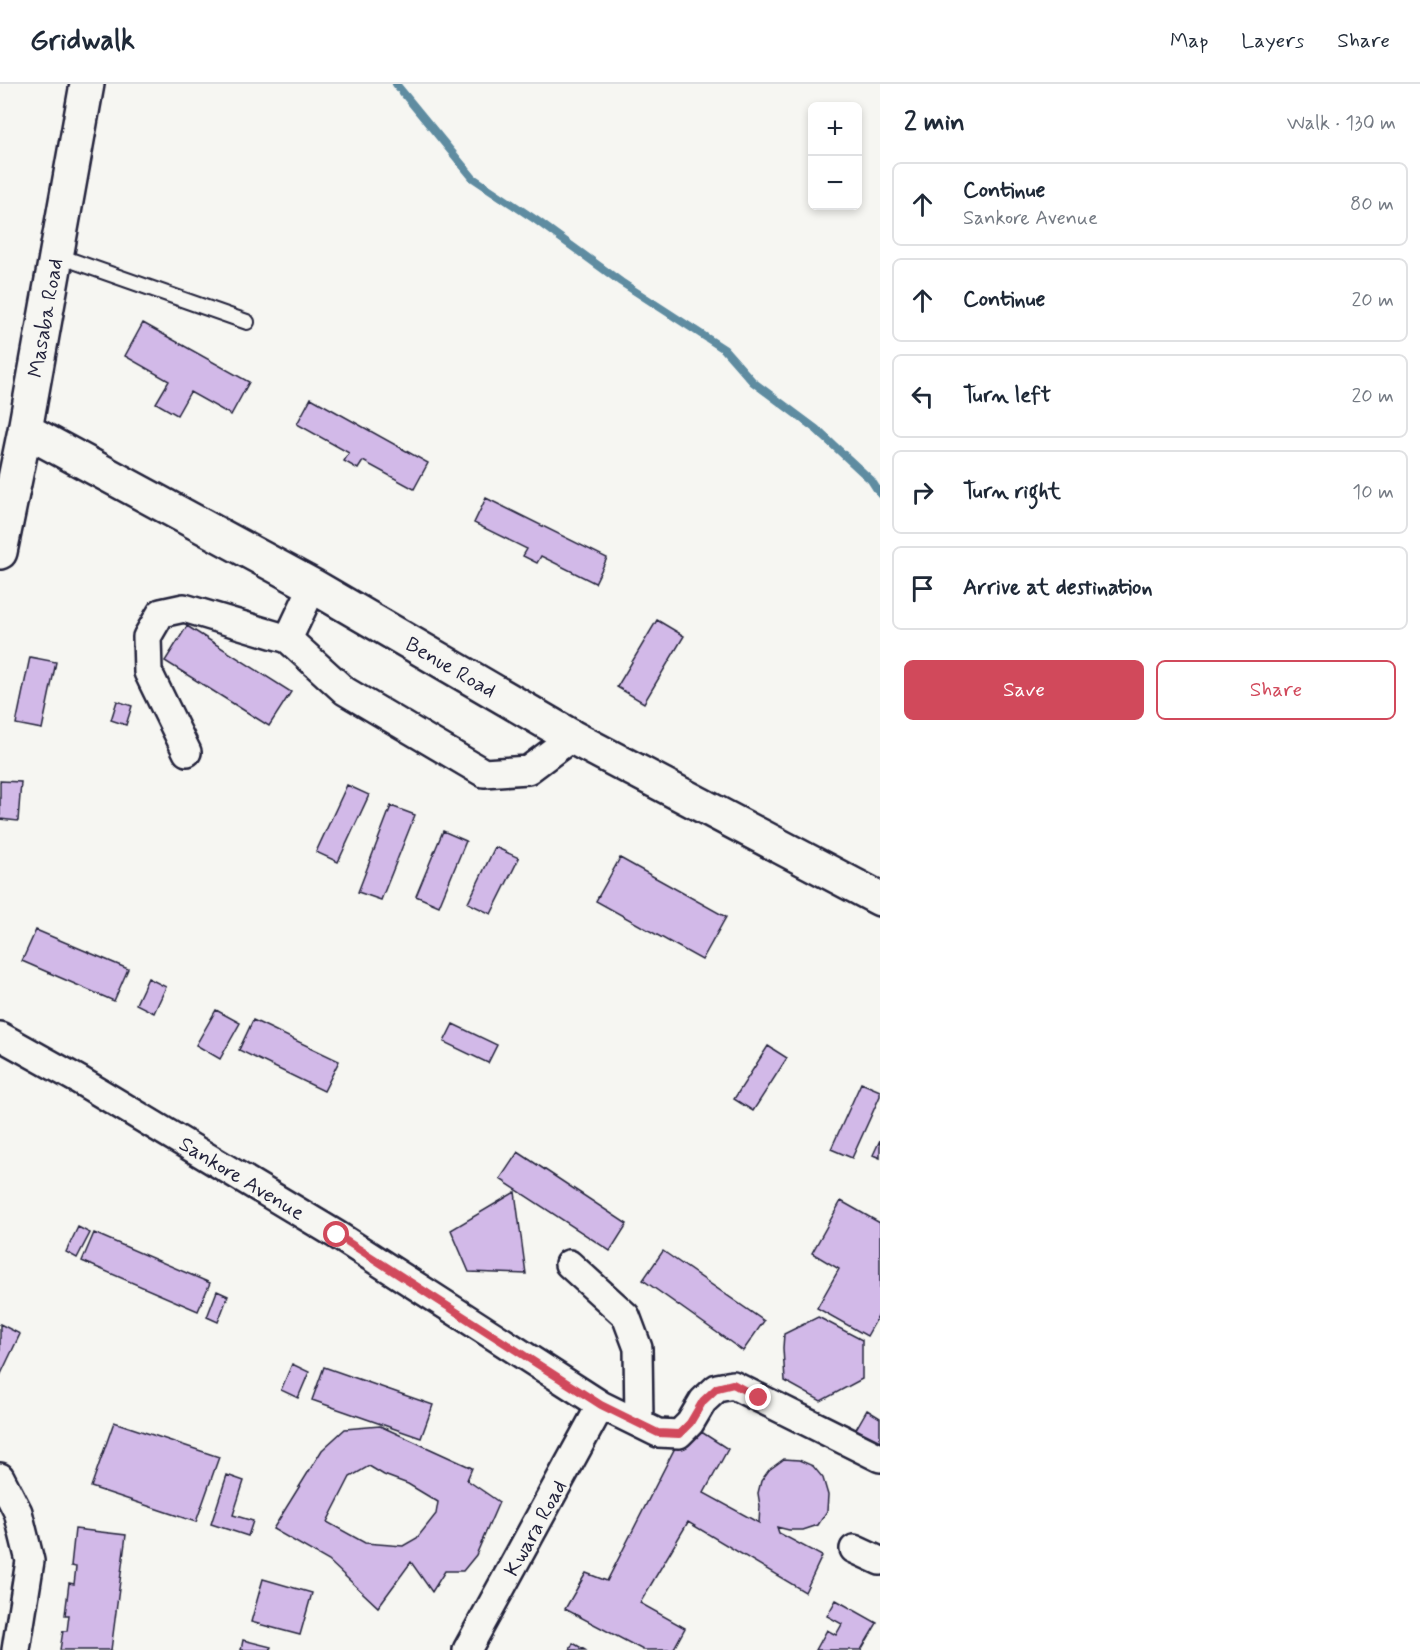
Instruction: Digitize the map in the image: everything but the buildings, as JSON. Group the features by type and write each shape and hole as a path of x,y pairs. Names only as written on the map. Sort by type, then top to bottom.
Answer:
{"street":[{"name":"Masaba Road","path":"0,552 25,430 87,84"},
{"name":"Benue Road","path":"25,430 313,586 572,737 880,899"},
{"path":"288,639 313,586"},
{"path":"187,752 148,672 147,637 161,613 184,608 288,639 345,691 484,772 528,770 572,737"},
{"name":"Sankore Avenue","path":"0,1036 79,1080 337,1235 601,1405 658,1433 679,1434 690,1423 703,1401 717,1388 733,1384 880,1458"},
{"path":"569,1264 626,1316 638,1348 639,1422"},
{"name":"Kwara Road","path":"467,1650 601,1405"},
{"path":"0,1478 18,1512 30,1561 16,1650"},
{"path":"854,1550 880,1561"}],"lane":[{"path":"56,255 247,322"}],"waterway":[{"path":"396,84 473,178 536,220 621,282 724,349 753,382 816,429 871,480 880,494"}],"route":[{"path":"337,1235 601,1405 658,1433 679,1434 690,1423 703,1401 717,1388 733,1384 759,1398"}]}
